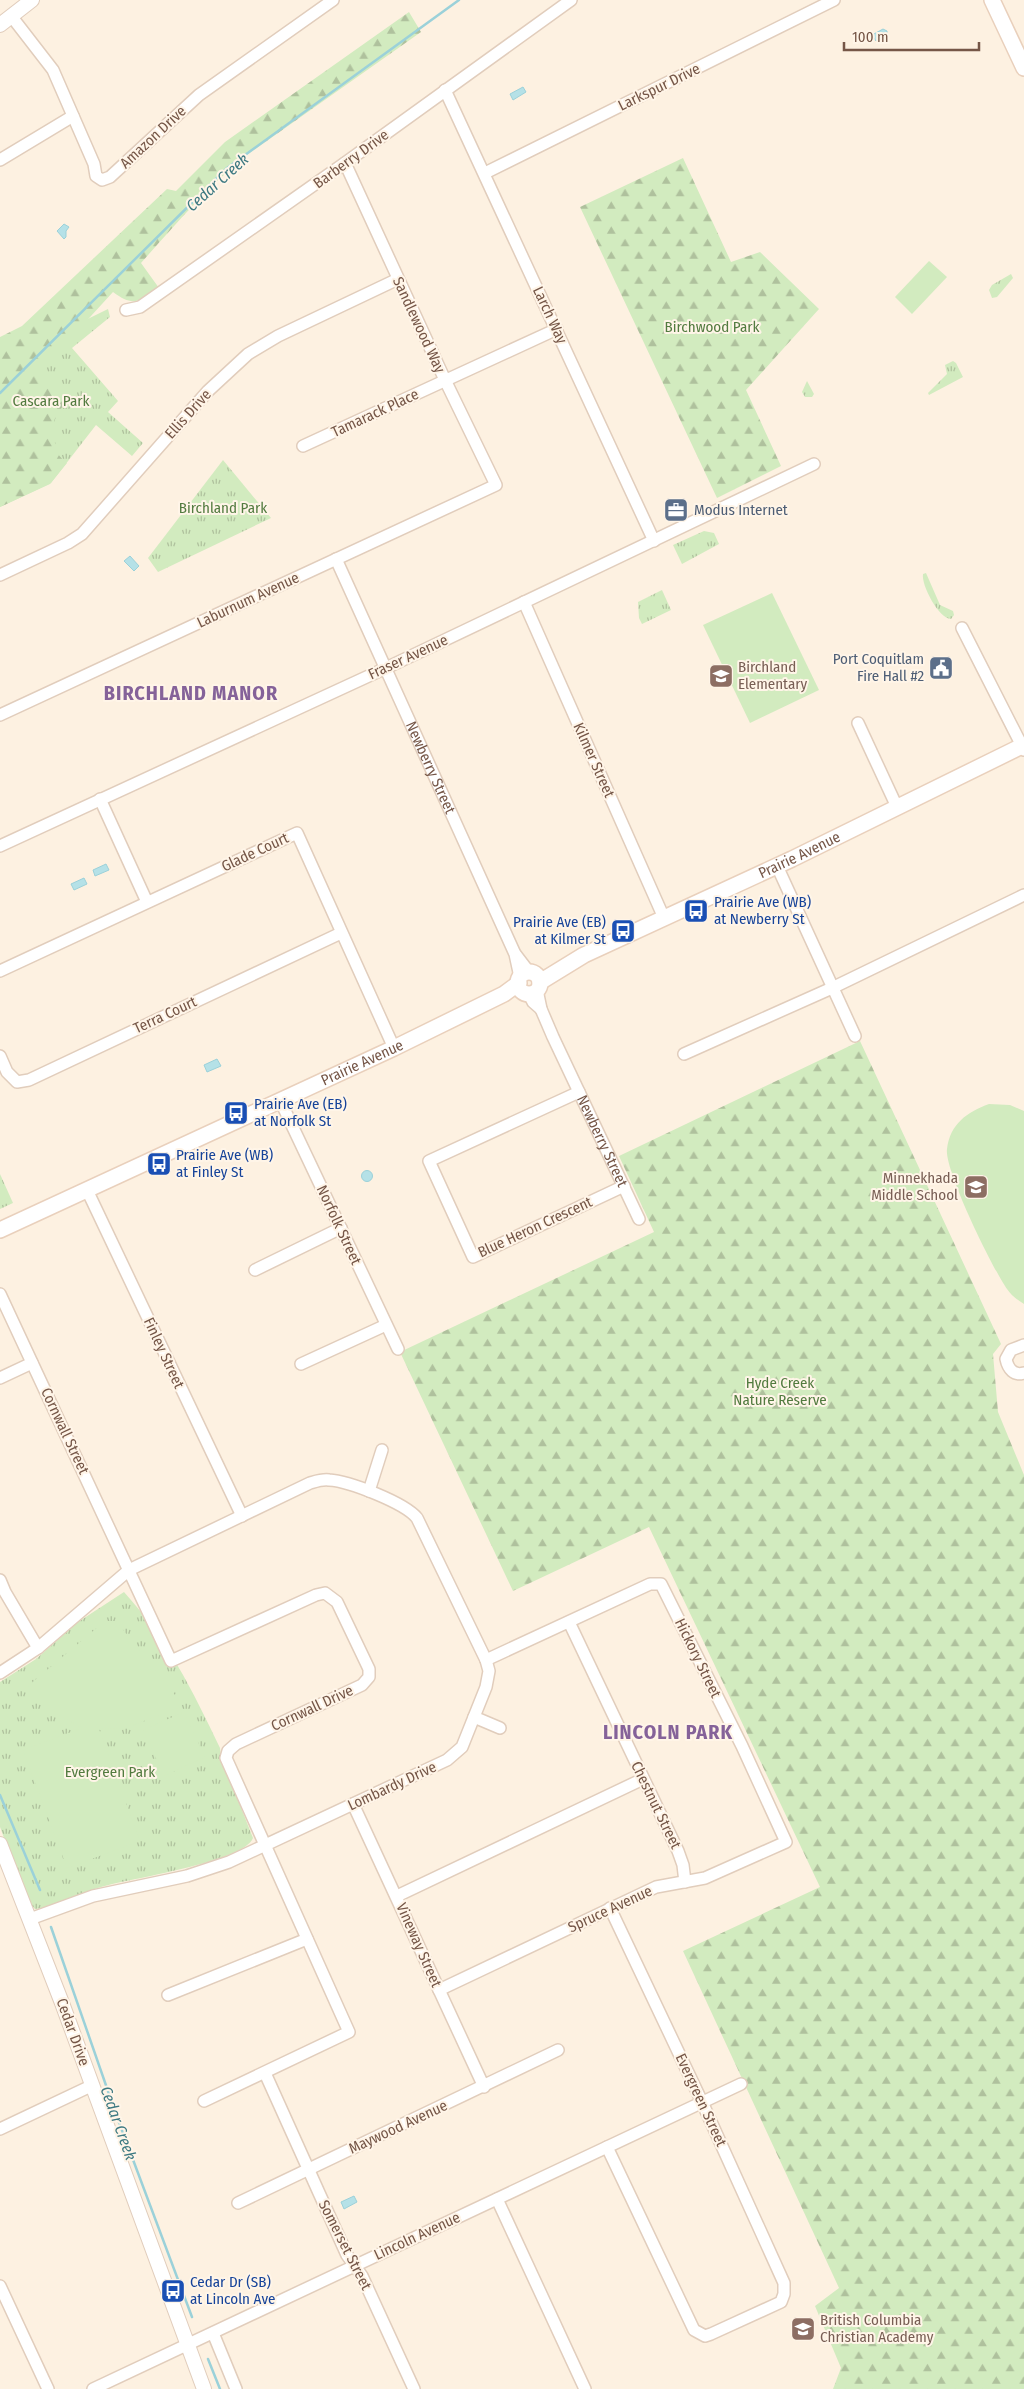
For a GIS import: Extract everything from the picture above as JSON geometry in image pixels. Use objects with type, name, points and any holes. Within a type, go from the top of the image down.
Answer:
[{"type":"main road","points":[[992,0],[1024,68]]},
{"type":"main road","name":"Prairie Avenue","points":[[0,1230],[394,1048],[504,994],[568,967],[572,961],[777,866],[1023,747]]},
{"type":"street","points":[[0,25],[32,0]]},
{"type":"street","name":"Amazon Drive","points":[[73,116],[94,164],[96,176],[100,180],[108,179],[199,95],[333,0]]},
{"type":"street","name":"Barberry Drive","points":[[126,310],[140,307],[345,163],[571,0]]},
{"type":"street","name":"Larkspur Drive","points":[[485,174],[834,0]]},
{"type":"street","points":[[0,160],[73,116],[50,64],[12,16]]},
{"type":"street","name":"Larch Way","points":[[445,90],[654,541]]},
{"type":"street","name":"Sandlewood Way","points":[[345,163],[445,380],[496,485]]},
{"type":"street","name":"Ellis Drive","points":[[0,575],[63,546],[82,534],[208,391],[256,347],[398,278]]},
{"type":"street","name":"Tamarack Place","points":[[303,446],[557,329]]},
{"type":"street","name":"Fraser Avenue","points":[[0,846],[386,668],[814,464]]},
{"type":"street","name":"Laburnum Avenue","points":[[0,715],[496,485]]},
{"type":"street","name":"Newberry Street","points":[[336,559],[515,954],[639,1219]]},
{"type":"street","name":"Kilmer Street","points":[[524,602],[664,918]]},
{"type":"street","points":[[962,628],[1023,747]]},
{"type":"street","points":[[858,723],[897,807]]},
{"type":"street","points":[[100,799],[147,902]]},
{"type":"street","name":"Glade Court","points":[[0,971],[297,833],[394,1048]]},
{"type":"street","points":[[777,866],[855,1036]]},
{"type":"street","points":[[684,1054],[832,988],[1024,895]]},
{"type":"street","name":"Terra Court","points":[[0,1056],[8,1072],[17,1082],[29,1080],[341,932]]},
{"type":"street","name":"Blue Heron Crescent","points":[[579,1092],[429,1161],[473,1257],[624,1186]]},
{"type":"street","name":"Norfolk Street","points":[[280,1100],[398,1349]]},
{"type":"street","name":"Finley Street","points":[[88,1190],[242,1516]]},
{"type":"street","points":[[255,1270],[341,1228]]},
{"type":"street","name":"Cornwall Street","points":[[0,1294],[129,1570]]},
{"type":"street","points":[[301,1364],[386,1324]]},
{"type":"street","points":[[1024,1345],[1011,1350],[1006,1359],[1013,1372],[1018,1374],[1024,1373]]},
{"type":"street","points":[[0,1378],[32,1363]]},
{"type":"street","points":[[369,1491],[382,1450]]},
{"type":"street","name":"Lombardy Drive","points":[[0,1673],[38,1648],[129,1570],[321,1480],[331,1480],[369,1491],[405,1506],[417,1518],[486,1660],[489,1671],[487,1684],[462,1747],[451,1758],[265,1846],[206,1871],[98,1895],[30,1919]]},
{"type":"street","name":"Cornwall Drive","points":[[129,1570],[171,1661],[316,1595],[328,1594],[337,1602],[368,1666],[367,1680],[362,1685],[236,1744],[227,1754],[227,1764],[349,2032],[265,2072]]},
{"type":"street","points":[[0,1580],[38,1648]]},
{"type":"street","name":"Hickory Street","points":[[569,1622],[650,1584],[661,1584],[733,1729],[786,1842]]},
{"type":"street","points":[[486,1660],[569,1622]]},
{"type":"street","name":"Chestnut Street","points":[[569,1622],[681,1859],[685,1882]]},
{"type":"street","points":[[474,1717],[500,1728]]},
{"type":"street","points":[[397,1896],[643,1779]]},
{"type":"street","name":"Vineway Street","points":[[353,1804],[484,2087]]},
{"type":"street","name":"Spruce Avenue","points":[[439,1990],[656,1887],[705,1878],[786,1842]]},
{"type":"street","name":"Cedar Drive","points":[[0,1844],[30,1919],[204,2389]]},
{"type":"street","name":"Evergreen Street","points":[[607,2147],[690,2325],[699,2334],[705,2336],[711,2334],[763,2312],[780,2302],[784,2294],[784,2283],[702,2102],[610,1908]]},
{"type":"street","points":[[168,1995],[308,1939]]},
{"type":"street","name":"Maywood Avenue","points":[[238,2203],[307,2168],[484,2087],[558,2050]]},
{"type":"street","points":[[204,2101],[265,2072]]},
{"type":"street","name":"Somerset Street","points":[[265,2072],[347,2255],[362,2276],[414,2389]]},
{"type":"street","name":"Lincoln Avenue","points":[[93,2389],[741,2084]]},
{"type":"street","points":[[0,2129],[92,2085]]},
{"type":"street","points":[[497,2199],[585,2389]]},
{"type":"street","points":[[0,2286],[48,2389]]},
{"type":"street","points":[[213,2333],[236,2389]]},
{"type":"green space","points":[[409,12],[421,32],[244,157],[203,195],[166,235],[141,263],[159,288],[136,301],[126,300],[113,292],[80,328],[32,374],[69,399],[57,414],[53,429],[57,452],[67,463],[50,484],[0,507],[0,337],[22,326],[167,189],[176,191],[225,142]]},
{"type":"green space","name":"Birchwood Park","points":[[683,158],[731,262],[760,252],[819,309],[746,390],[781,466],[717,498],[580,207]]},
{"type":"green space","points":[[929,261],[947,277],[912,314],[895,297]]},
{"type":"green space","points":[[1011,274],[1013,278],[997,297],[992,298],[989,290],[992,285]]},
{"type":"green space","name":"Cascara Park","points":[[108,309],[110,317],[72,348],[118,401],[108,412],[143,443],[132,456],[96,425],[51,483],[0,507],[0,362]]},
{"type":"green space","points":[[953,361],[963,377],[929,395],[928,393],[947,374],[945,365]]},
{"type":"green space","points":[[807,381],[814,394],[812,397],[805,397],[802,392]]},
{"type":"green space","name":"Birchland Park","points":[[223,460],[271,518],[158,572],[148,558]]},
{"type":"green space","points":[[704,531],[714,533],[719,544],[682,564],[673,545]]},
{"type":"green space","points":[[926,573],[940,605],[953,611],[954,615],[951,619],[941,614],[932,601],[923,579],[923,574]]},
{"type":"green space","points":[[662,590],[671,610],[642,624],[639,618],[638,602]]},
{"type":"green space","points":[[772,593],[819,690],[750,723],[703,625]]},
{"type":"green space","name":"Hyde Creek Nature Reserve","points":[[860,1041],[1001,1344],[993,1354],[998,1412],[1024,1475],[1024,2389],[833,2389],[841,2368],[815,2306],[839,2288],[683,1951],[820,1887],[649,1527],[513,1591],[400,1352],[654,1232],[619,1156]]},
{"type":"green space","points":[[989,1104],[1010,1105],[1024,1111],[1024,1304],[1009,1291],[991,1262],[961,1197],[948,1160],[947,1149],[949,1140],[956,1126],[967,1115]]},
{"type":"green space","points":[[0,1174],[13,1203],[0,1209]]},
{"type":"green space","name":"Evergreen Park","points":[[124,1592],[154,1629],[189,1686],[220,1748],[221,1757],[253,1838],[245,1847],[208,1862],[101,1887],[49,1906],[35,1909],[27,1900],[0,1827],[0,1682],[36,1659],[78,1622]]},
{"type":"green space","points":[[105,1621],[116,1621],[179,1700],[159,1715],[126,1728],[99,1729],[140,1841],[67,1868],[23,1750],[82,1728],[49,1709],[28,1686]]},
{"type":"green space","points":[[184,1712],[205,1757],[164,1776],[143,1730]]},
{"type":"water","points":[[883,29],[887,31],[887,35],[876,41],[872,35]]},
{"type":"water","points":[[523,87],[526,92],[513,100],[510,94]]},
{"type":"water","points":[[64,224],[69,227],[64,239],[57,231]]},
{"type":"water","points":[[130,556],[139,566],[134,571],[124,561]]},
{"type":"water","points":[[106,864],[109,870],[95,876],[93,870]]},
{"type":"water","points":[[84,878],[87,884],[74,890],[71,884]]},
{"type":"water","points":[[217,1059],[221,1066],[207,1072],[204,1065]]},
{"type":"water","points":[[367,1170],[373,1176],[367,1182],[361,1176]]},
{"type":"water","points":[[354,2196],[357,2202],[344,2209],[341,2202]]},
{"type":"waterway","name":"Cedar Creek","points":[[0,393],[227,168],[459,0]]},
{"type":"waterway","name":"Cedar Creek","points":[[0,1795],[40,1890]]},
{"type":"waterway","name":"Cedar Creek","points":[[51,1927],[117,2117],[192,2317]]},
{"type":"waterway","name":"Cedar Creek","points":[[208,2359],[220,2389]]},
{"type":"place","name":"Modus Internet","points":[[676,510]]},
{"type":"place","name":"Port Coquitlam Fire Hall #2","points":[[941,668]]},
{"type":"place","name":"Birchland Elementary","points":[[721,676]]},
{"type":"place","name":"Prairie Ave (WB) at Newberry St","points":[[696,911]]},
{"type":"place","name":"Prairie Ave (EB) at Kilmer St","points":[[623,931]]},
{"type":"place","name":"Prairie Ave (EB) at Norfolk St","points":[[236,1113]]},
{"type":"place","name":"Prairie Ave (WB) at Finley St","points":[[159,1164]]},
{"type":"place","name":"Minnekhada Middle School","points":[[976,1187]]},
{"type":"place","name":"Cedar Dr (SB) at Lincoln Ave","points":[[173,2291]]},
{"type":"place","name":"British Columbia Christian Academy","points":[[803,2329]]},
{"type":"district","name":"BIRCHLAND MANOR","points":[[191,693]]},
{"type":"district","name":"LINCOLN PARK","points":[[668,1732]]}]
